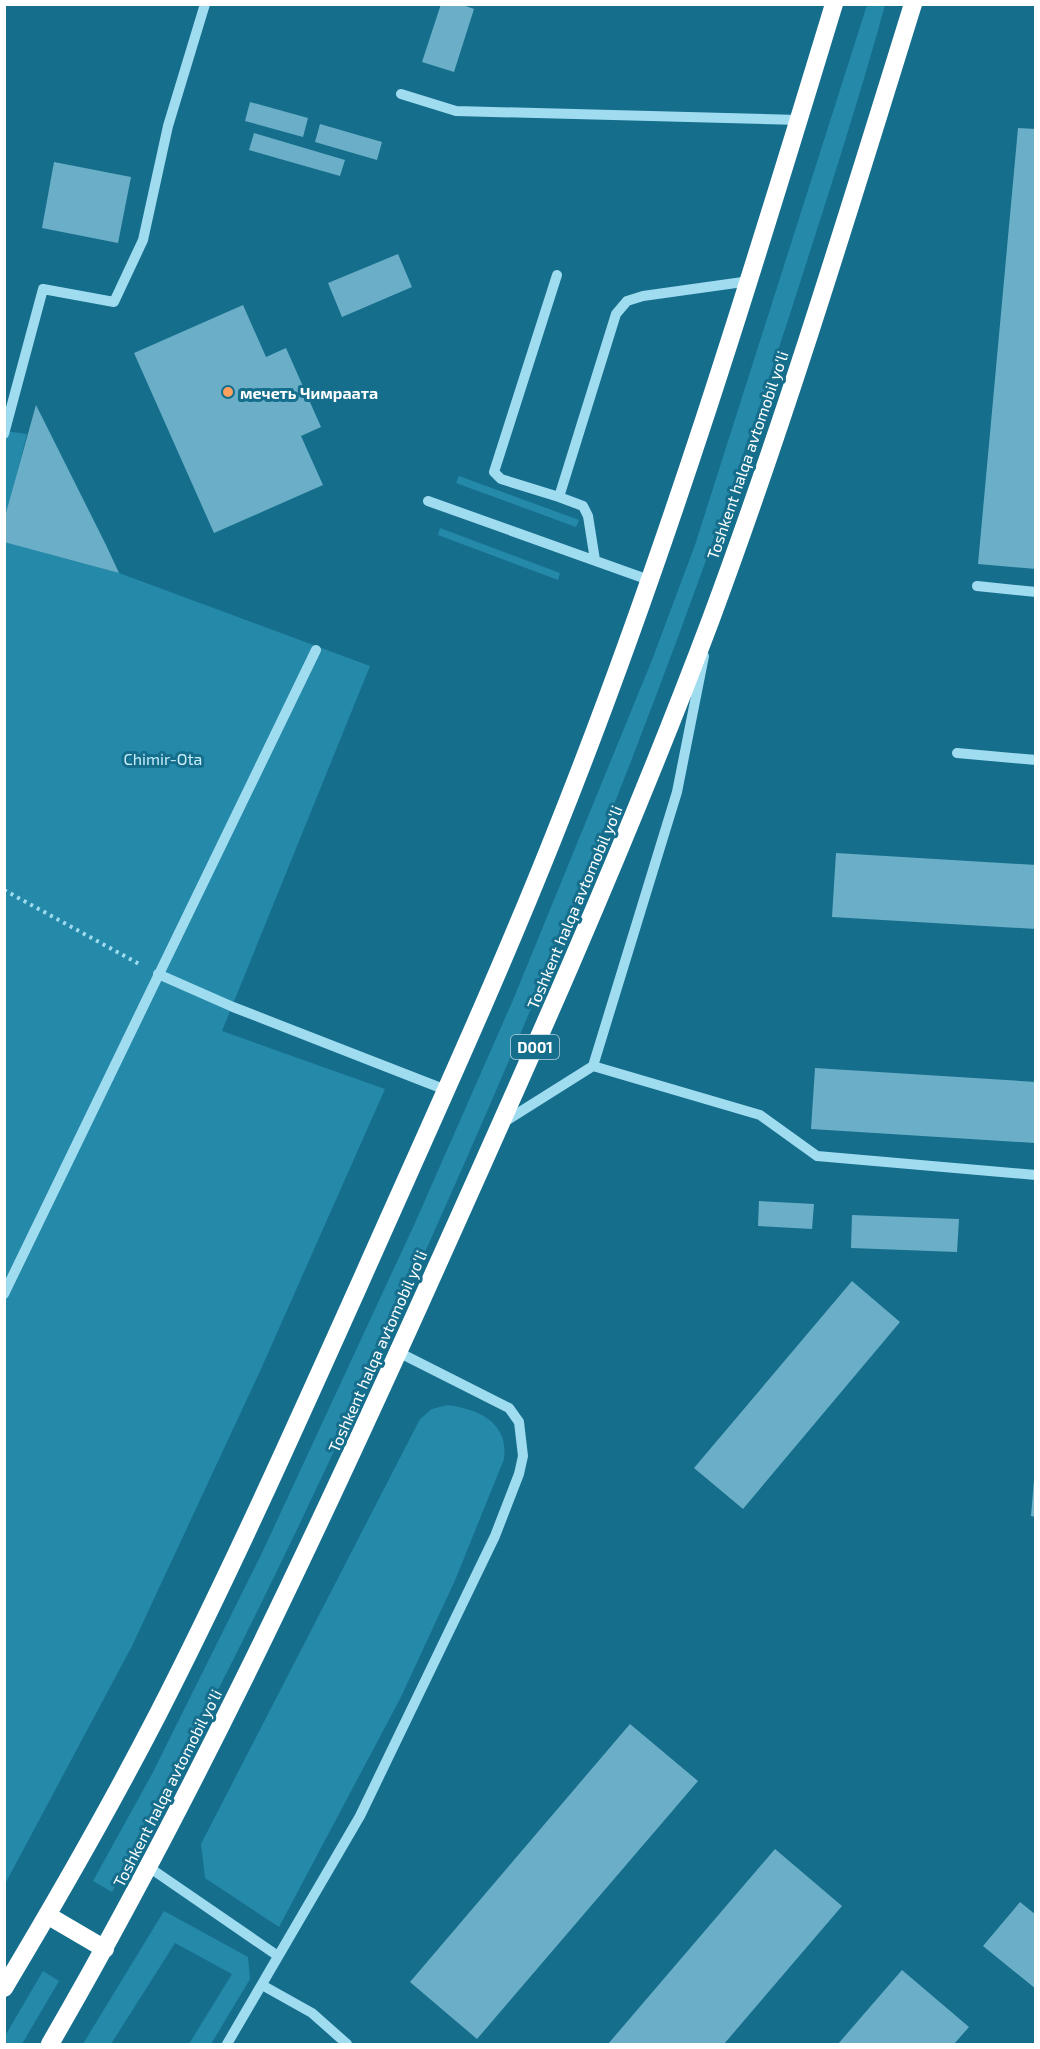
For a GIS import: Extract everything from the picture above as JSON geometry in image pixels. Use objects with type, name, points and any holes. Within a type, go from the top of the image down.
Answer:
[{"type":"highway","points":[[4,1988],[158,1715],[254,1518],[446,1090],[555,835],[649,580],[750,281],[834,4]]},
{"type":"highway","name":"Toshkent halqa avtomobil yo'li","points":[[50,2044],[150,1868],[312,1541],[501,1124],[612,871],[713,614],[821,299],[913,4]]},
{"type":"highway","points":[[47,1915],[105,1949]]},
{"type":"lane","points":[[4,434],[43,289],[114,302],[142,240],[168,126],[205,4]]},
{"type":"lane","points":[[400,94],[456,111],[799,120]]},
{"type":"lane","points":[[557,275],[494,472],[501,480],[583,506],[588,516],[595,560]]},
{"type":"lane","points":[[559,497],[616,314],[627,301],[750,281]]},
{"type":"lane","points":[[428,501],[649,580]]},
{"type":"lane","points":[[977,586],[1035,592]]},
{"type":"lane","points":[[501,1124],[593,1066],[677,792],[713,614]]},
{"type":"lane","points":[[4,1294],[316,650]]},
{"type":"lane","points":[[957,753],[1035,760]]},
{"type":"lane","points":[[158,974],[233,1007],[446,1090]]},
{"type":"lane","points":[[593,1066],[760,1115],[817,1156],[1035,1175]]},
{"type":"lane","points":[[227,2044],[360,1816],[495,1536],[519,1474],[523,1456],[519,1422],[509,1408],[398,1352]]},
{"type":"lane","points":[[150,1868],[278,1956]]},
{"type":"lane","points":[[262,1985],[312,2013],[347,2044]]},
{"type":"path","points":[[4,890],[158,974]]},
{"type":"green space","points":[[867,5],[885,5],[798,289],[723,513],[598,845],[508,1063],[337,1445],[250,1626],[112,1892],[93,1881],[152,1774],[261,1555],[415,1223],[513,1000],[652,660],[695,545]]},
{"type":"green space","points":[[5,431],[27,434],[5,520]]},
{"type":"green space","points":[[459,476],[579,520],[576,527],[456,483]]},
{"type":"green space","points":[[440,528],[560,573],[558,580],[438,535]]},
{"type":"green space","name":"Chimir-Ota","points":[[5,542],[119,573],[370,666],[222,1031],[385,1089],[261,1369],[132,1646],[5,1884]]},
{"type":"green space","points":[[447,1405],[470,1410],[489,1420],[502,1436],[504,1459],[456,1578],[401,1697],[279,1927],[205,1878],[201,1844],[420,1419],[432,1409]]},
{"type":"green space","points":[[164,1911],[248,1957],[250,1979],[211,2044],[189,2044],[232,1974],[175,1943],[111,2044],[83,2044]]},
{"type":"green space","points":[[43,1971],[59,1981],[22,2044],[5,2044],[5,2036]]},
{"type":"building","points":[[441,4],[460,4],[474,9],[454,72],[422,62]]},
{"type":"building","points":[[250,102],[308,118],[303,137],[245,121]]},
{"type":"building","points":[[320,124],[382,142],[377,160],[315,142]]},
{"type":"building","points":[[1018,128],[1036,129],[1036,569],[978,564]]},
{"type":"building","points":[[254,133],[345,160],[340,176],[249,150]]},
{"type":"building","points":[[54,162],[131,177],[118,243],[42,228]]},
{"type":"building","points":[[398,254],[412,287],[342,317],[328,283]]},
{"type":"building","name":"мечеть Чимраата","points":[[243,305],[266,357],[286,348],[321,427],[301,436],[323,485],[214,533],[134,353]]},
{"type":"building","points":[[36,405],[119,573],[4,542],[4,520]]},
{"type":"building","points":[[836,853],[1036,865],[1036,929],[832,917]]},
{"type":"building","points":[[815,1068],[1036,1082],[1036,1143],[811,1129]]},
{"type":"building","points":[[759,1201],[814,1204],[812,1229],[758,1226]]},
{"type":"building","points":[[852,1215],[959,1219],[957,1252],[851,1248]]},
{"type":"building","points":[[852,1281],[900,1322],[743,1509],[694,1468]]},
{"type":"building","points":[[1034,1480],[1036,1481],[1036,1517],[1031,1516]]},
{"type":"building","points":[[630,1724],[698,1781],[477,2039],[410,1982]]},
{"type":"building","points":[[775,1849],[842,1906],[724,2044],[608,2044]]},
{"type":"building","points":[[1020,1902],[1036,1915],[1036,1989],[983,1946]]},
{"type":"building","points":[[902,1970],[969,2027],[954,2044],[838,2044]]},
{"type":"place","name":"мечеть Чимраата","points":[[228,392]]}]
